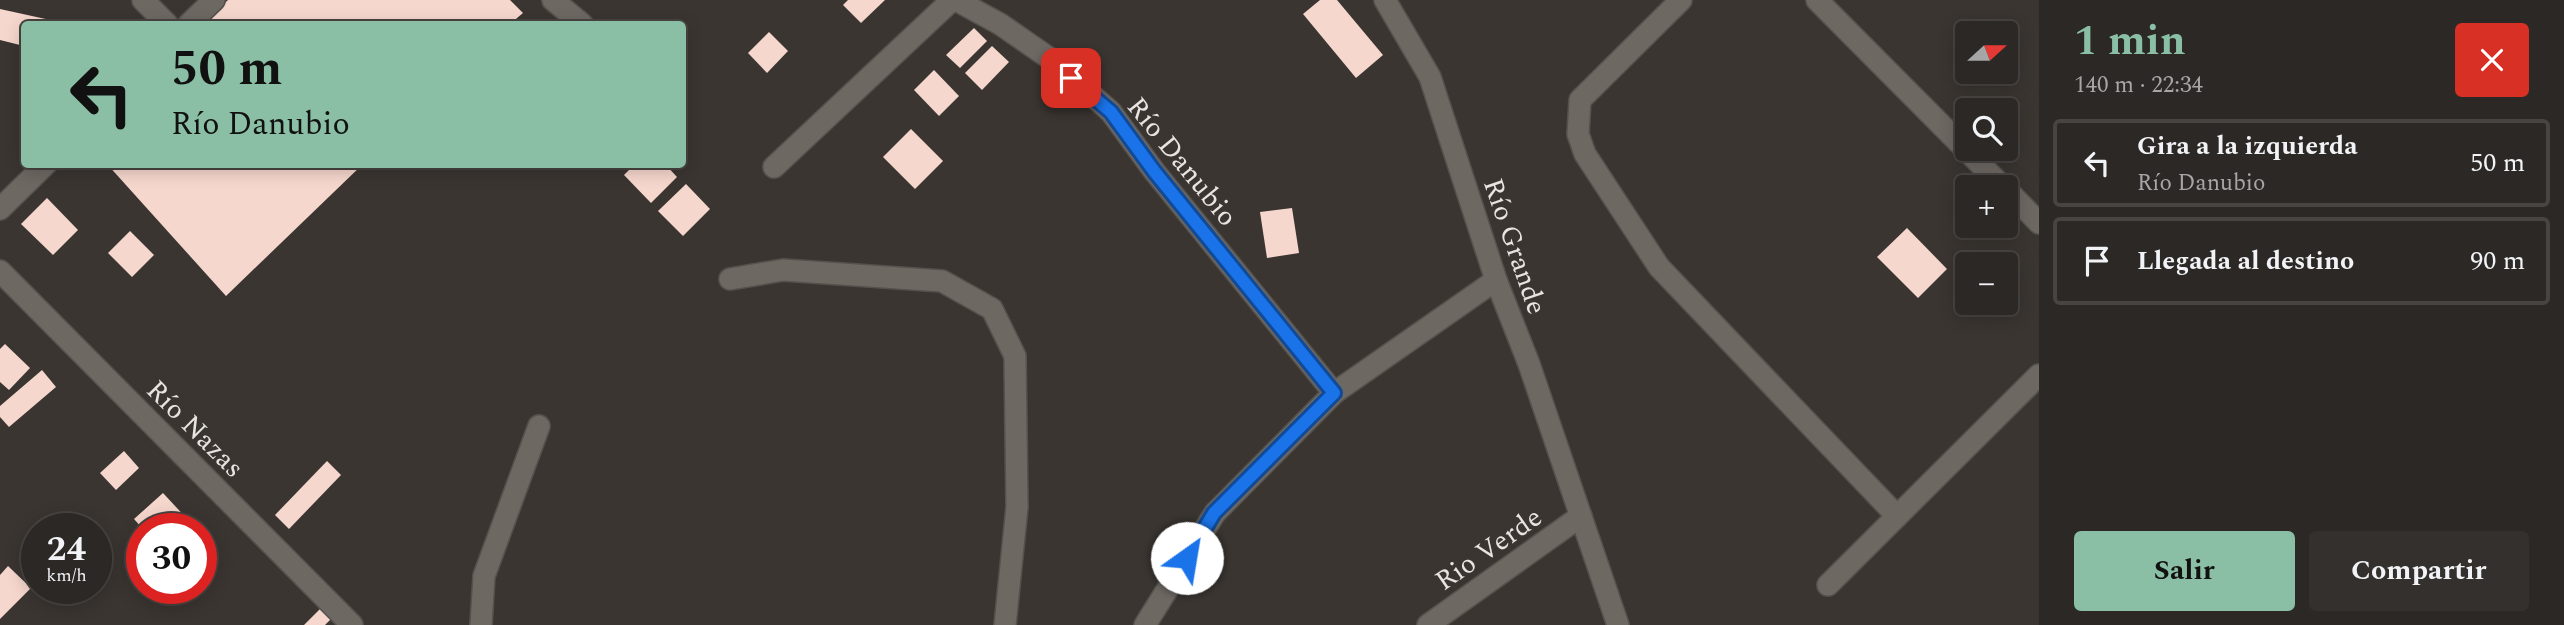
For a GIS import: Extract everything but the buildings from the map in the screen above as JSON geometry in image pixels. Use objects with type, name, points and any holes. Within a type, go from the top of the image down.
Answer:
[{"type":"street","points":[[143,0],[164,21]]},
{"type":"street","points":[[192,21],[214,0]]},
{"type":"street","points":[[553,0],[578,21]]},
{"type":"street","points":[[774,167],[954,0]]},
{"type":"street","name":"Río Danubio","points":[[954,0],[1000,24],[1052,60],[1111,112],[1154,171],[1334,393]]},
{"type":"street","name":"Río Grande","points":[[1385,0],[1430,77],[1496,280],[1529,364],[1618,625]]},
{"type":"street","points":[[1681,0],[1580,100],[1578,134],[1585,154],[1660,267],[1897,516]]},
{"type":"street","points":[[1817,0],[1991,175]]},
{"type":"street","points":[[0,209],[42,168]]},
{"type":"street","points":[[2018,202],[2039,223]]},
{"type":"street","points":[[730,279],[783,270],[942,281],[992,309],[1015,356],[1017,507],[1005,625]]},
{"type":"street","name":"Río Nazas","points":[[0,271],[352,625]]},
{"type":"street","points":[[1145,625],[1214,513],[1334,393],[1496,280]]},
{"type":"street","points":[[1828,585],[2039,375]]},
{"type":"street","points":[[481,625],[484,576],[539,426]]},
{"type":"street","name":"Rio Verde","points":[[1428,625],[1581,516]]},
{"type":"route","points":[[1071,78],[1111,112],[1154,171],[1334,393],[1214,513],[1187,558]]}]
